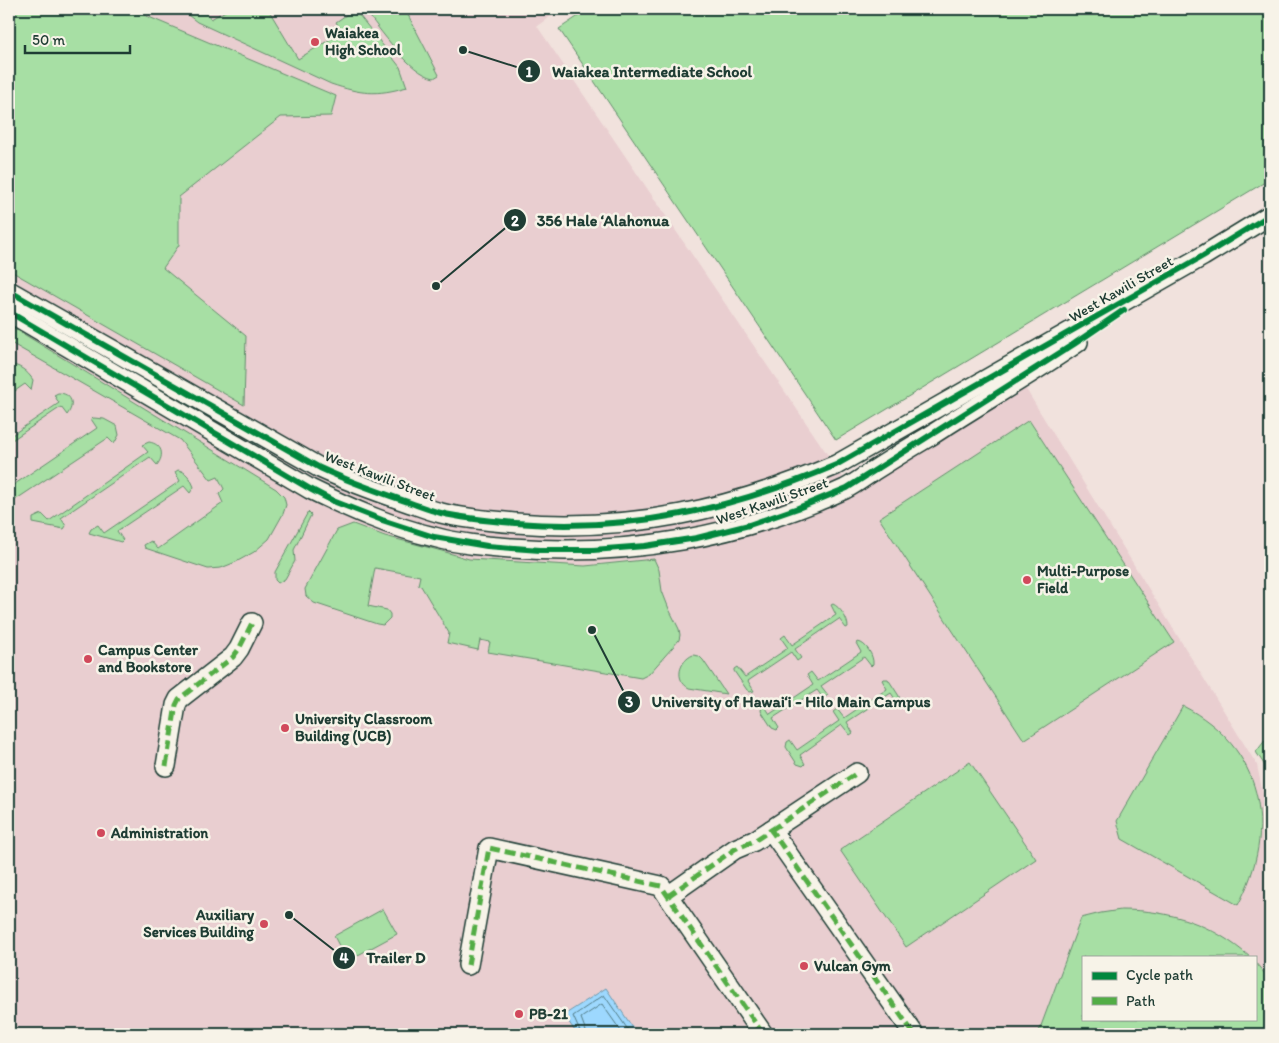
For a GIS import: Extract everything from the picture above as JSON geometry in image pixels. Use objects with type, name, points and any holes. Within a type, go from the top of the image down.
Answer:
[{"type":"street","name":"West Kawili Street","points":[[9,292],[312,463],[344,479],[440,513],[490,521],[541,525],[592,525],[642,521],[709,509],[790,485],[836,465],[1202,256],[1270,215]]},
{"type":"street","name":"West Kawili Street","points":[[9,312],[292,479],[333,501],[434,537],[487,546],[540,550],[593,550],[645,546],[748,525],[798,508],[847,488],[1074,344],[1202,256]]},
{"type":"street","points":[[166,766],[176,705],[179,699],[233,657],[252,623]]},
{"type":"street","points":[[668,896],[735,849],[754,841],[857,773]]},
{"type":"street","points":[[770,830],[914,1034]]},
{"type":"street","points":[[468,965],[489,848],[661,886],[764,1034]]},
{"type":"shaded area","points":[[9,9],[561,9],[537,26],[855,495],[1024,386],[1257,765],[1270,829],[1270,1034],[9,1034]]},
{"type":"green space","points":[[9,9],[130,9],[336,96],[331,116],[281,117],[179,197],[179,245],[163,268],[246,336],[244,405],[9,270]]},
{"type":"green space","points":[[180,9],[204,9],[211,19],[229,9],[268,9],[298,59],[342,32],[336,22],[349,13],[359,15],[400,67],[407,87],[386,92],[369,93],[331,84],[197,22]]},
{"type":"green space","points":[[364,9],[405,9],[439,75],[434,78],[415,68],[396,49]]},
{"type":"green space","points":[[589,9],[1270,9],[1270,179],[836,440],[559,29]]},
{"type":"green space","points":[[9,325],[276,489],[284,497],[286,505],[269,539],[254,552],[236,562],[221,568],[208,569],[145,548],[144,545],[151,541],[158,549],[223,503],[219,494],[224,489],[218,477],[211,480],[180,440],[9,342]]},
{"type":"green space","points":[[9,365],[20,367],[29,374],[33,380],[31,390],[25,384],[9,395],[9,379],[12,374],[9,371]]},
{"type":"green space","points":[[58,393],[66,395],[71,400],[71,407],[67,415],[61,407],[9,442],[9,437],[59,403],[54,395]]},
{"type":"green space","points":[[91,419],[104,419],[117,426],[119,435],[114,444],[108,438],[9,504],[9,488],[97,428]]},
{"type":"green space","name":"Multi-Purpose Field","points":[[1029,420],[1174,642],[1024,740],[879,518]]},
{"type":"green space","points":[[149,442],[157,445],[161,450],[161,457],[157,465],[150,457],[61,518],[66,526],[64,529],[33,523],[33,518],[42,514],[49,521],[148,452],[142,445]]},
{"type":"green space","points":[[178,470],[186,474],[191,481],[194,487],[190,493],[184,486],[117,531],[123,540],[121,542],[89,533],[91,529],[98,525],[104,533],[180,481],[175,472]]},
{"type":"green space","points":[[308,512],[311,515],[294,550],[295,561],[285,579],[278,583],[275,580],[275,572]]},
{"type":"green space","points":[[353,524],[385,536],[469,559],[585,566],[654,559],[659,570],[662,591],[679,629],[679,640],[649,674],[641,678],[488,652],[490,642],[480,640],[478,650],[447,643],[449,633],[421,586],[418,585],[420,576],[375,568],[368,606],[387,610],[390,618],[383,625],[314,603],[306,596],[305,589],[337,530]]},
{"type":"green space","points":[[833,604],[847,620],[848,627],[846,628],[839,619],[795,649],[801,658],[797,661],[791,652],[748,681],[754,691],[750,692],[747,690],[734,669],[737,667],[745,677],[788,648],[781,638],[785,635],[792,645],[836,615],[831,605]]},
{"type":"green space","points":[[858,642],[869,650],[873,664],[871,666],[864,657],[821,686],[828,695],[823,698],[817,690],[773,718],[779,728],[777,730],[772,728],[761,711],[762,706],[764,705],[770,714],[813,685],[807,675],[811,672],[818,681],[861,652],[856,643]]},
{"type":"green space","points":[[693,655],[699,656],[703,660],[726,694],[689,688],[684,685],[681,680],[680,671],[684,662]]},
{"type":"green space","points":[[883,679],[888,679],[899,696],[900,701],[897,702],[891,693],[847,722],[853,733],[850,735],[842,725],[800,755],[805,764],[803,766],[797,764],[786,747],[787,742],[790,740],[797,750],[839,721],[833,712],[837,709],[844,718],[887,689]]},
{"type":"green space","points":[[1183,706],[1210,723],[1231,744],[1246,767],[1256,792],[1260,819],[1258,848],[1251,876],[1238,905],[1122,839],[1117,821]]},
{"type":"green space","points":[[1270,734],[1270,773],[1256,752]]},
{"type":"green space","points":[[970,762],[1036,859],[906,947],[840,850]]},
{"type":"green space","points":[[383,909],[397,934],[347,961],[334,936]]},
{"type":"green space","points":[[1121,910],[1174,916],[1190,921],[1221,936],[1249,956],[1082,956],[1082,1020],[1256,1020],[1256,963],[1270,980],[1270,1034],[1038,1034],[1081,918]]},
{"type":"water","points":[[606,988],[637,1034],[577,1034],[564,1015]]},
{"type":"marked path","points":[[166,766],[176,705],[179,699],[233,657],[252,623]]},
{"type":"marked path","points":[[771,830],[857,773]]},
{"type":"marked path","points":[[668,896],[735,849],[754,841],[771,830],[914,1034]]},
{"type":"marked path","points":[[468,965],[489,848],[661,886],[763,1034]]},
{"type":"cycle path","points":[[9,291],[320,468],[352,482],[441,513],[459,517],[516,523],[600,524],[680,514],[719,506],[797,481],[836,465],[1203,256],[1270,215]]},
{"type":"cycle path","points":[[9,312],[333,501],[434,537],[487,546],[540,550],[593,550],[645,546],[697,538],[749,525],[847,488],[1074,344],[1124,310]]},
{"type":"place","name":"Waiakea High School","points":[[315,42]]},
{"type":"place","name":"Waiakea Intermediate School","points":[[463,50]]},
{"type":"place","name":"356 Hale ʻAlahonua","points":[[436,286]]},
{"type":"place","name":"Multi-Purpose Field","points":[[1027,580]]},
{"type":"place","name":"University of Hawaiʻi - Hilo Main Campus","points":[[592,630]]},
{"type":"place","name":"Campus Center and Bookstore","points":[[88,659]]},
{"type":"place","name":"University Classroom Building (UCB)","points":[[285,728]]},
{"type":"place","name":"Administration","points":[[101,833]]},
{"type":"place","name":"Trailer D","points":[[289,915]]},
{"type":"place","name":"Auxiliary Services Building","points":[[264,924]]},
{"type":"place","name":"Vulcan Gym","points":[[804,966]]},
{"type":"place","name":"PB-21","points":[[519,1014]]}]
